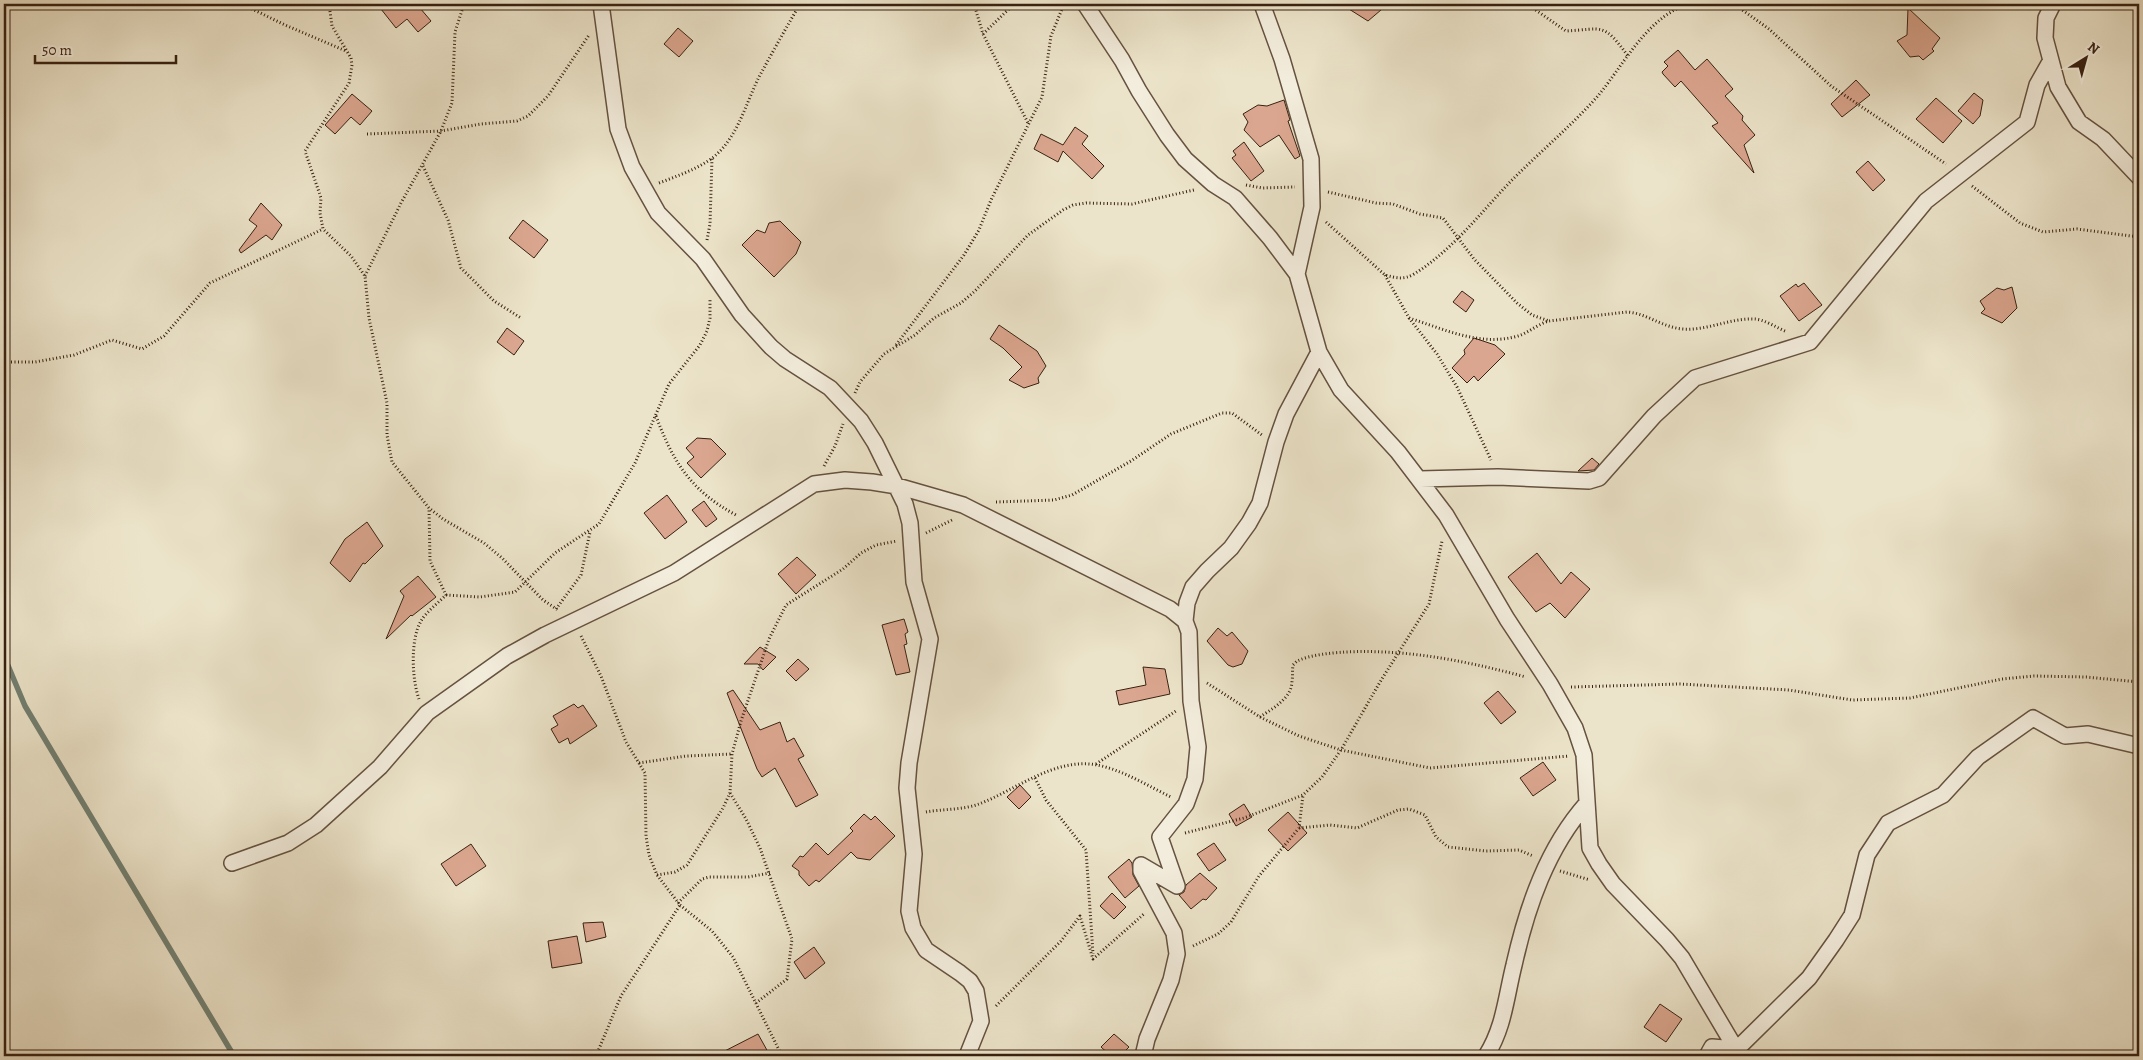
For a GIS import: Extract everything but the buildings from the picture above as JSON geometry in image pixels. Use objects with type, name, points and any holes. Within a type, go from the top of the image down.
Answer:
[{"type":"street","points":[[1085,4],[1118,53],[1167,135],[1185,159],[1213,184],[1235,198],[1251,215],[1297,274],[1319,352],[1340,390],[1420,479],[1446,515],[1507,619],[1550,684],[1575,728],[1584,755],[1590,848],[1613,884],[1682,958],[1738,1053]]},
{"type":"street","points":[[1262,4],[1282,59],[1309,151],[1312,207],[1297,274]]},
{"type":"street","points":[[2053,4],[2046,18],[2045,38],[2058,87],[2079,122],[2102,139],[2139,177]]},
{"type":"street","points":[[602,11],[618,129],[632,167],[658,212],[703,259],[742,315],[771,347],[785,359],[830,388],[848,407],[875,443],[905,504],[911,541],[914,582],[930,639],[909,763],[907,788],[914,854],[909,911],[913,928],[926,950],[970,981],[976,991],[981,1021],[967,1056]]},
{"type":"street","points":[[1420,479],[1498,477],[1589,481],[1599,478],[1654,416],[1695,378],[1810,342],[1926,202],[2027,122],[2038,85],[2050,62]]},
{"type":"street","points":[[1143,1056],[1147,1039],[1171,980],[1177,954],[1174,933],[1141,872],[1141,865],[1177,886],[1160,838],[1186,804],[1194,779],[1197,761],[1198,746],[1191,701],[1189,672],[1189,632],[1185,620],[1187,603],[1193,587],[1231,548],[1250,523],[1260,503],[1276,442],[1286,414],[1319,352]]},
{"type":"street","points":[[232,863],[288,843],[316,825],[380,767],[427,712],[507,656],[574,621],[674,573],[814,484],[845,480],[897,486],[969,508],[1170,609],[1185,620]]},
{"type":"street","points":[[1738,1053],[1809,978],[1836,940],[1852,915],[1867,855],[1888,823],[1943,795],[1978,757],[2034,718],[2065,736],[2088,734],[2139,746]]},
{"type":"street","points":[[1486,1056],[1497,1040],[1502,1024],[1514,963],[1546,864],[1565,831],[1587,803]]},
{"type":"street","points":[[1707,1056],[1712,1047],[1738,1053]]},
{"type":"path","points":[[242,4],[285,25],[347,51]]},
{"type":"path","points":[[329,4],[332,26],[347,51],[352,65],[349,83],[305,152],[321,198],[320,213],[324,229],[351,256],[365,276],[369,318],[387,403],[388,450],[392,462],[402,478],[429,508],[443,519],[484,543],[502,558],[526,583],[556,609],[574,621],[601,676],[626,742],[645,772],[649,855],[657,875],[679,904],[723,943],[733,957],[782,1056]]},
{"type":"path","points":[[365,276],[401,203],[441,131],[452,103],[455,32],[464,4]]},
{"type":"path","points":[[645,189],[688,172],[712,158],[739,124],[760,77],[800,4]]},
{"type":"path","points":[[974,4],[983,34],[1028,124]]},
{"type":"path","points":[[983,34],[1014,4]]},
{"type":"path","points":[[896,346],[964,255],[979,230],[991,200],[1042,97],[1043,77],[1051,36],[1064,4]]},
{"type":"path","points":[[1527,4],[1566,31],[1596,27],[1606,31],[1628,56]]},
{"type":"path","points":[[1385,275],[1396,278],[1413,274],[1445,252],[1496,196],[1596,98],[1628,56],[1664,15],[1688,4]]},
{"type":"path","points":[[1734,4],[1769,29],[1831,86],[1938,157],[2020,223],[2043,232],[2078,229],[2139,237]]},
{"type":"path","points":[[368,134],[441,131],[481,124],[517,121],[528,116],[548,96],[602,11]]},
{"type":"path","points":[[703,259],[710,224],[712,158]]},
{"type":"path","points":[[423,165],[448,220],[461,268],[494,301],[521,318]]},
{"type":"path","points":[[814,484],[835,446],[848,407],[860,382],[884,354],[915,335],[934,318],[960,303],[975,291],[1028,235],[1073,205],[1086,203],[1132,204],[1213,184]]},
{"type":"path","points":[[1244,185],[1262,188],[1292,186],[1312,189],[1394,204],[1420,214],[1436,215],[1443,218],[1458,238],[1516,303],[1532,315],[1549,321]]},
{"type":"path","points":[[1312,207],[1385,275],[1409,318],[1437,354],[1457,387],[1498,477]]},
{"type":"path","points":[[4,362],[35,362],[74,355],[112,340],[142,349],[164,336],[210,284],[324,229]]},
{"type":"path","points":[[427,712],[415,689],[413,660],[420,621],[446,595],[480,597],[515,592],[555,554],[590,531],[606,514],[635,463],[669,384],[700,345],[707,331],[710,318],[708,290]]},
{"type":"path","points":[[1409,318],[1472,338],[1500,340],[1520,335],[1537,325],[1549,321],[1597,314],[1637,313],[1679,329],[1696,329],[1756,318],[1810,342]]},
{"type":"path","points":[[657,875],[676,872],[687,865],[695,856],[730,793],[732,754],[741,721],[769,639],[786,605],[876,545],[893,541],[911,541],[969,508],[1054,500],[1072,495],[1131,461],[1171,434],[1222,413],[1232,413],[1252,428],[1276,442]]},
{"type":"path","points":[[656,415],[677,465],[706,496],[721,508],[750,523]]},
{"type":"path","points":[[429,508],[430,561],[446,595]]},
{"type":"path","points":[[1160,838],[1209,828],[1261,812],[1303,796],[1322,776],[1341,750],[1380,682],[1429,604],[1439,564],[1446,515]]},
{"type":"path","points":[[556,609],[581,576],[590,531]]},
{"type":"path","points":[[1260,716],[1283,700],[1289,693],[1292,683],[1293,665],[1301,659],[1334,653],[1400,651],[1468,661],[1550,684],[1571,687],[1680,684],[1789,690],[1852,700],[1910,698],[2002,679],[2034,676],[2086,677],[2139,682]]},
{"type":"path","points":[[1189,672],[1260,716],[1299,736],[1341,750],[1430,768],[1584,755]]},
{"type":"path","points":[[1095,765],[1191,701]]},
{"type":"path","points":[[639,763],[686,756],[732,754]]},
{"type":"path","points":[[910,814],[977,805],[1054,769],[1095,765],[1110,768],[1186,804]]},
{"type":"path","points":[[1035,778],[1046,800],[1086,850],[1093,959]]},
{"type":"path","points":[[730,793],[746,819],[770,873],[792,939],[787,979],[756,1003]]},
{"type":"path","points":[[1177,954],[1218,934],[1232,922],[1259,876],[1300,828],[1303,796]]},
{"type":"path","points":[[1300,828],[1330,825],[1357,828],[1398,810],[1409,809],[1425,815],[1436,837],[1448,847],[1486,851],[1519,850],[1571,876],[1613,884]]},
{"type":"path","points":[[596,1056],[621,996],[679,904],[702,879],[709,877],[748,878],[770,873]]},
{"type":"path","points":[[1093,959],[1149,910]]},
{"type":"path","points":[[981,1021],[1036,968],[1061,941],[1080,916],[1093,959]]},
{"type":"waterway","points":[[4,656],[25,706],[234,1056]]}]
